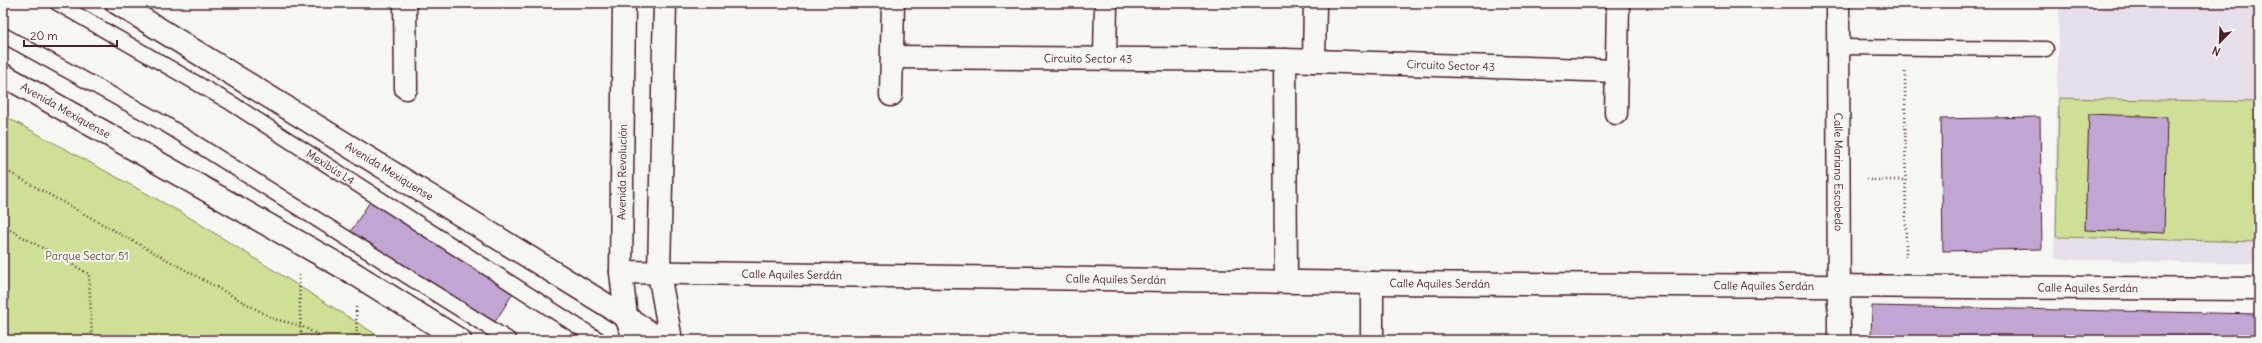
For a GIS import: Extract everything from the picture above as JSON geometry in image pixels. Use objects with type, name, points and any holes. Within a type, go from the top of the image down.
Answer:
[{"type":"street","name":"Avenida Mexiquense","points":[[117,3],[661,340]]},
{"type":"street","points":[[405,3],[406,88]]},
{"type":"street","name":"Avenida Revolución","points":[[624,3],[621,272],[626,317],[635,340]]},
{"type":"street","points":[[665,3],[659,273],[671,340]]},
{"type":"street","points":[[891,95],[893,3]]},
{"type":"street","points":[[1106,3],[1106,57]]},
{"type":"street","points":[[1314,61],[1315,3]]},
{"type":"street","points":[[1616,113],[1618,3]]},
{"type":"street","name":"Calle Mariano Escobedo","points":[[1838,3],[1839,340]]},
{"type":"street","name":"Circuito Sector 43","points":[[892,57],[1106,57],[1285,60],[1617,71]]},
{"type":"street","points":[[1285,60],[1286,280]]},
{"type":"street","name":"Avenida Mexiquense","points":[[3,75],[355,274],[460,340]]},
{"type":"street","name":"Calle Aquiles Serdán","points":[[621,272],[1839,288],[2259,289]]},
{"type":"street","points":[[1372,283],[1372,340]]},
{"type":"lane","name":"Mexibús L4","points":[[57,3],[230,103],[599,340]]},
{"type":"lane","points":[[3,35],[165,124],[509,340]]},
{"type":"lane","points":[[1839,47],[2046,49]]},
{"type":"path","points":[[1905,47],[1907,287]]},
{"type":"path","points":[[3,169],[274,319],[301,326],[328,340]]},
{"type":"path","points":[[1839,180],[1906,180]]},
{"type":"path","points":[[3,226],[89,274],[92,340]]},
{"type":"path","points":[[298,242],[301,340]]},
{"type":"shaded area","points":[[1989,3],[2259,3],[2259,264],[2054,259],[2059,5]]},
{"type":"green space","points":[[2059,98],[2259,102],[2259,242],[2056,237]]},
{"type":"green space","name":"Parque Sector 51","points":[[3,115],[184,214],[385,340],[3,340]]},
{"type":"building","points":[[2259,3],[2259,4],[2212,4]]},
{"type":"building","points":[[2089,114],[2167,117],[2164,233],[2085,230]]},
{"type":"building","points":[[2040,117],[2042,249],[1943,251],[1941,119]]},
{"type":"building","points":[[371,200],[515,290],[493,325],[349,234]]},
{"type":"building","points":[[1872,306],[2259,314],[2259,340],[1871,340]]}]
